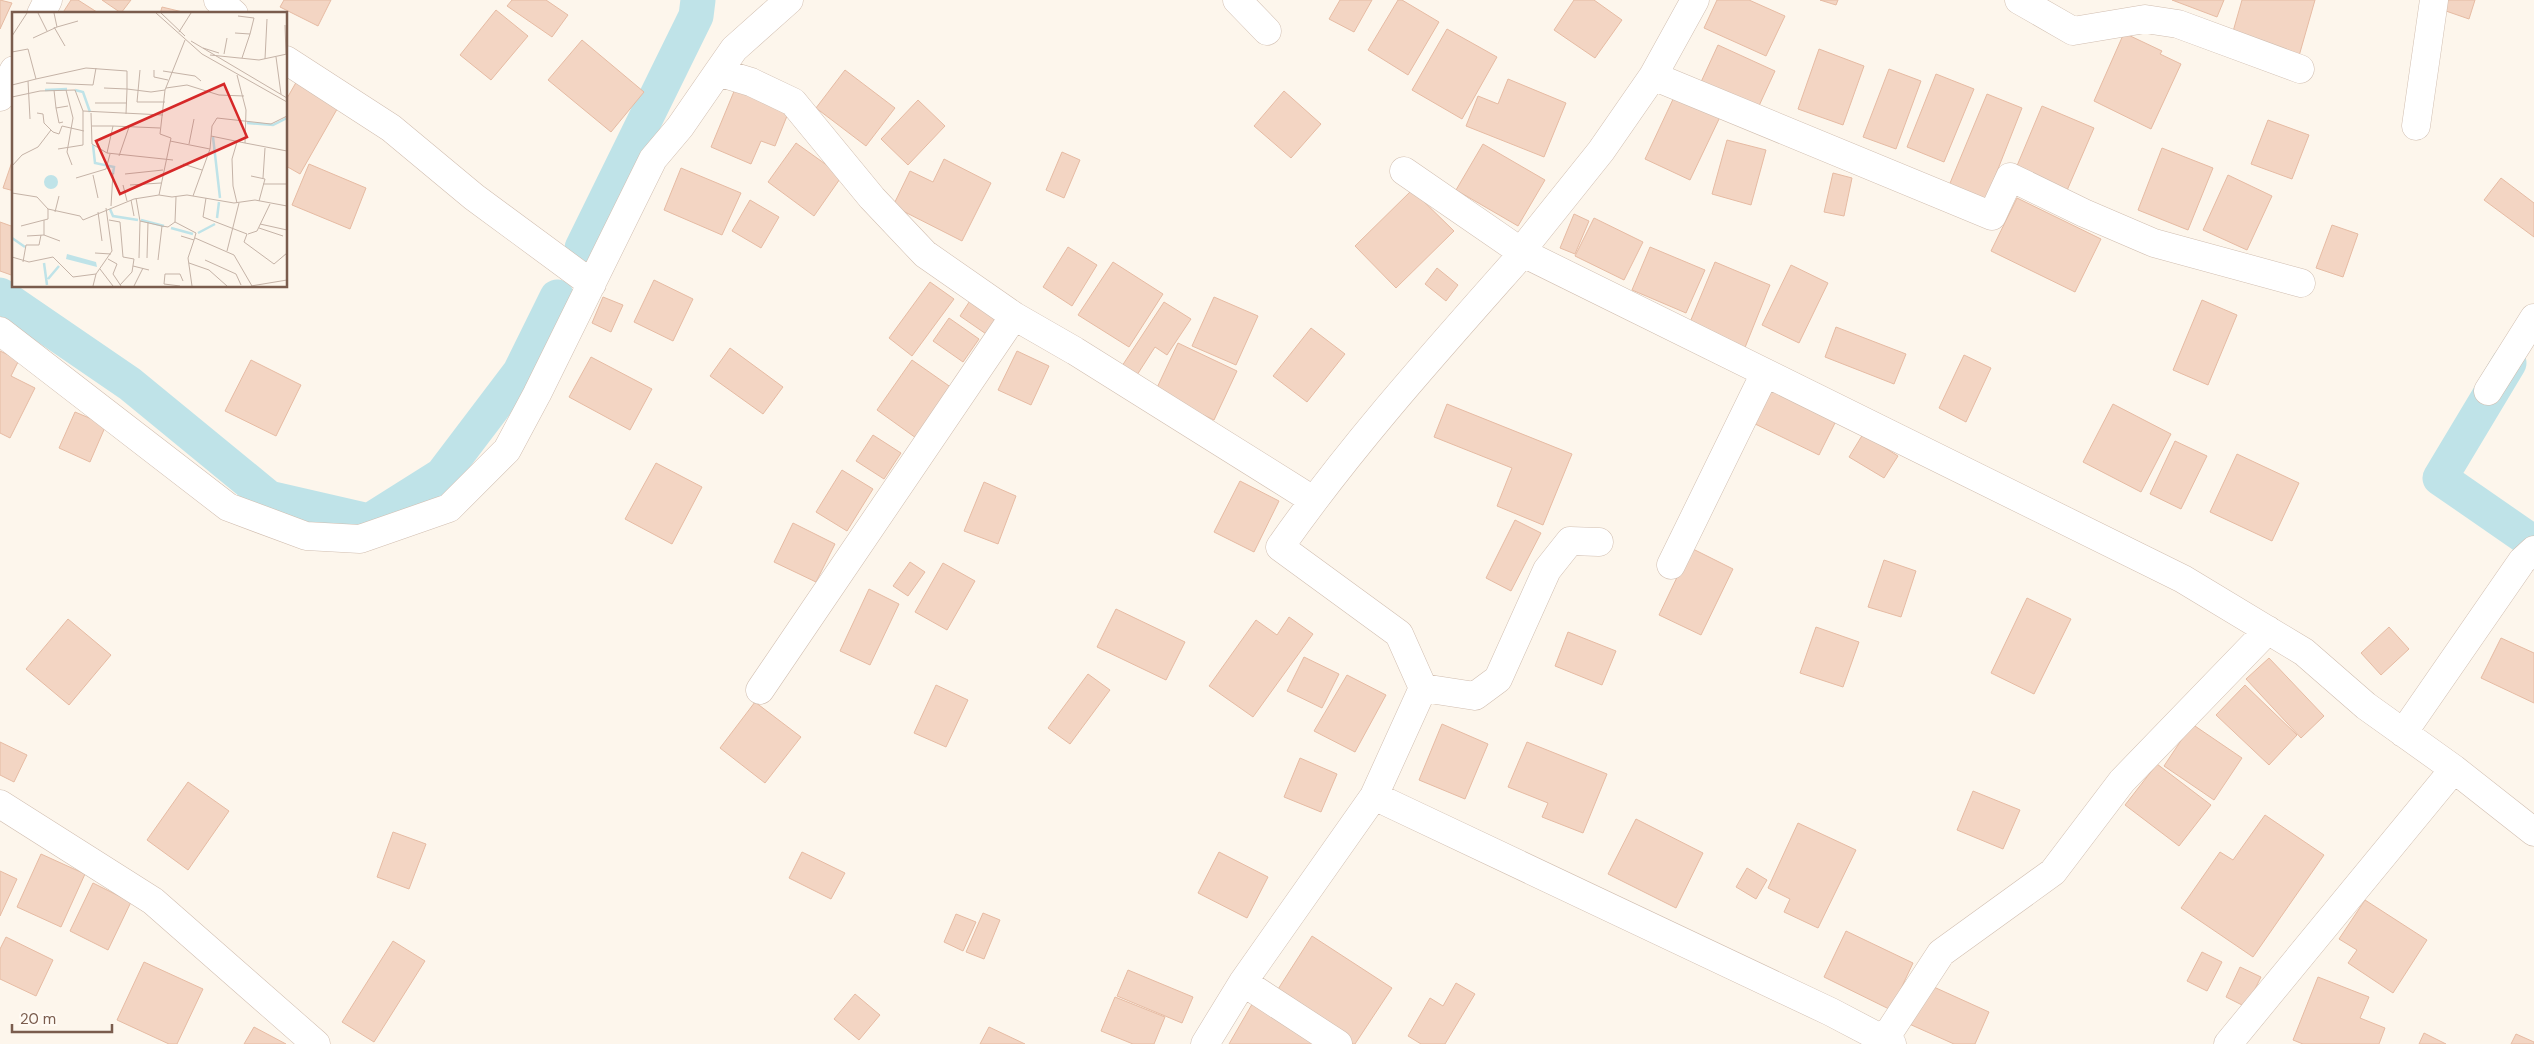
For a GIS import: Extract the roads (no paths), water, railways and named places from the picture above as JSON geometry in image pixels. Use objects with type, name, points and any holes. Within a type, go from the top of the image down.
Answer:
[{"type":"street","points":[[42,12],[48,0]]},
{"type":"street","points":[[218,0],[232,12]]},
{"type":"street","points":[[0,331],[228,507],[306,536],[360,539],[449,508],[507,450],[592,284],[653,159],[680,127],[734,49],[789,0]]},
{"type":"street","points":[[1237,0],[1267,31]]},
{"type":"street","points":[[1205,1044],[1243,982],[1374,796],[1423,688],[1399,634],[1280,547],[1313,500],[1435,352],[1523,253],[1529,241],[1601,151],[1653,76],[1695,0]]},
{"type":"street","points":[[2019,0],[2073,30],[2145,19],[2178,24],[2300,69]]},
{"type":"street","points":[[2416,126],[2434,0]]},
{"type":"street","points":[[288,61],[391,128],[474,197],[592,284]]},
{"type":"street","points":[[718,72],[751,82],[793,102],[872,198],[925,254],[1014,316],[1075,351],[1313,500]]},
{"type":"street","points":[[0,97],[12,74]]},
{"type":"street","points":[[1653,76],[1992,216],[2010,177],[2084,213],[2154,243],[2301,283]]},
{"type":"street","points":[[1404,171],[1523,253],[2183,579],[2304,652],[2366,706],[2454,769],[2534,832]]},
{"type":"street","points":[[760,690],[1014,316]]},
{"type":"street","points":[[2488,391],[2534,318]]},
{"type":"street","points":[[1672,565],[1765,373]]},
{"type":"street","points":[[1423,688],[1475,696],[1498,679],[1547,570],[1570,541],[1599,542]]},
{"type":"street","points":[[2404,733],[2528,556]]},
{"type":"street","points":[[1374,796],[1888,1042],[1941,953],[2053,872],[2122,781],[2268,630]]},
{"type":"street","points":[[2228,1044],[2454,769]]},
{"type":"street","points":[[0,804],[153,901],[316,1044]]},
{"type":"street","points":[[1243,982],[1338,1044]]},
{"type":"waterway","points":[[582,248],[696,16],[698,0]]},
{"type":"waterway","points":[[0,295],[130,384],[269,498],[369,521],[442,475],[520,372],[557,297]]},
{"type":"waterway","points":[[2509,363],[2440,478],[2534,543]]}]
